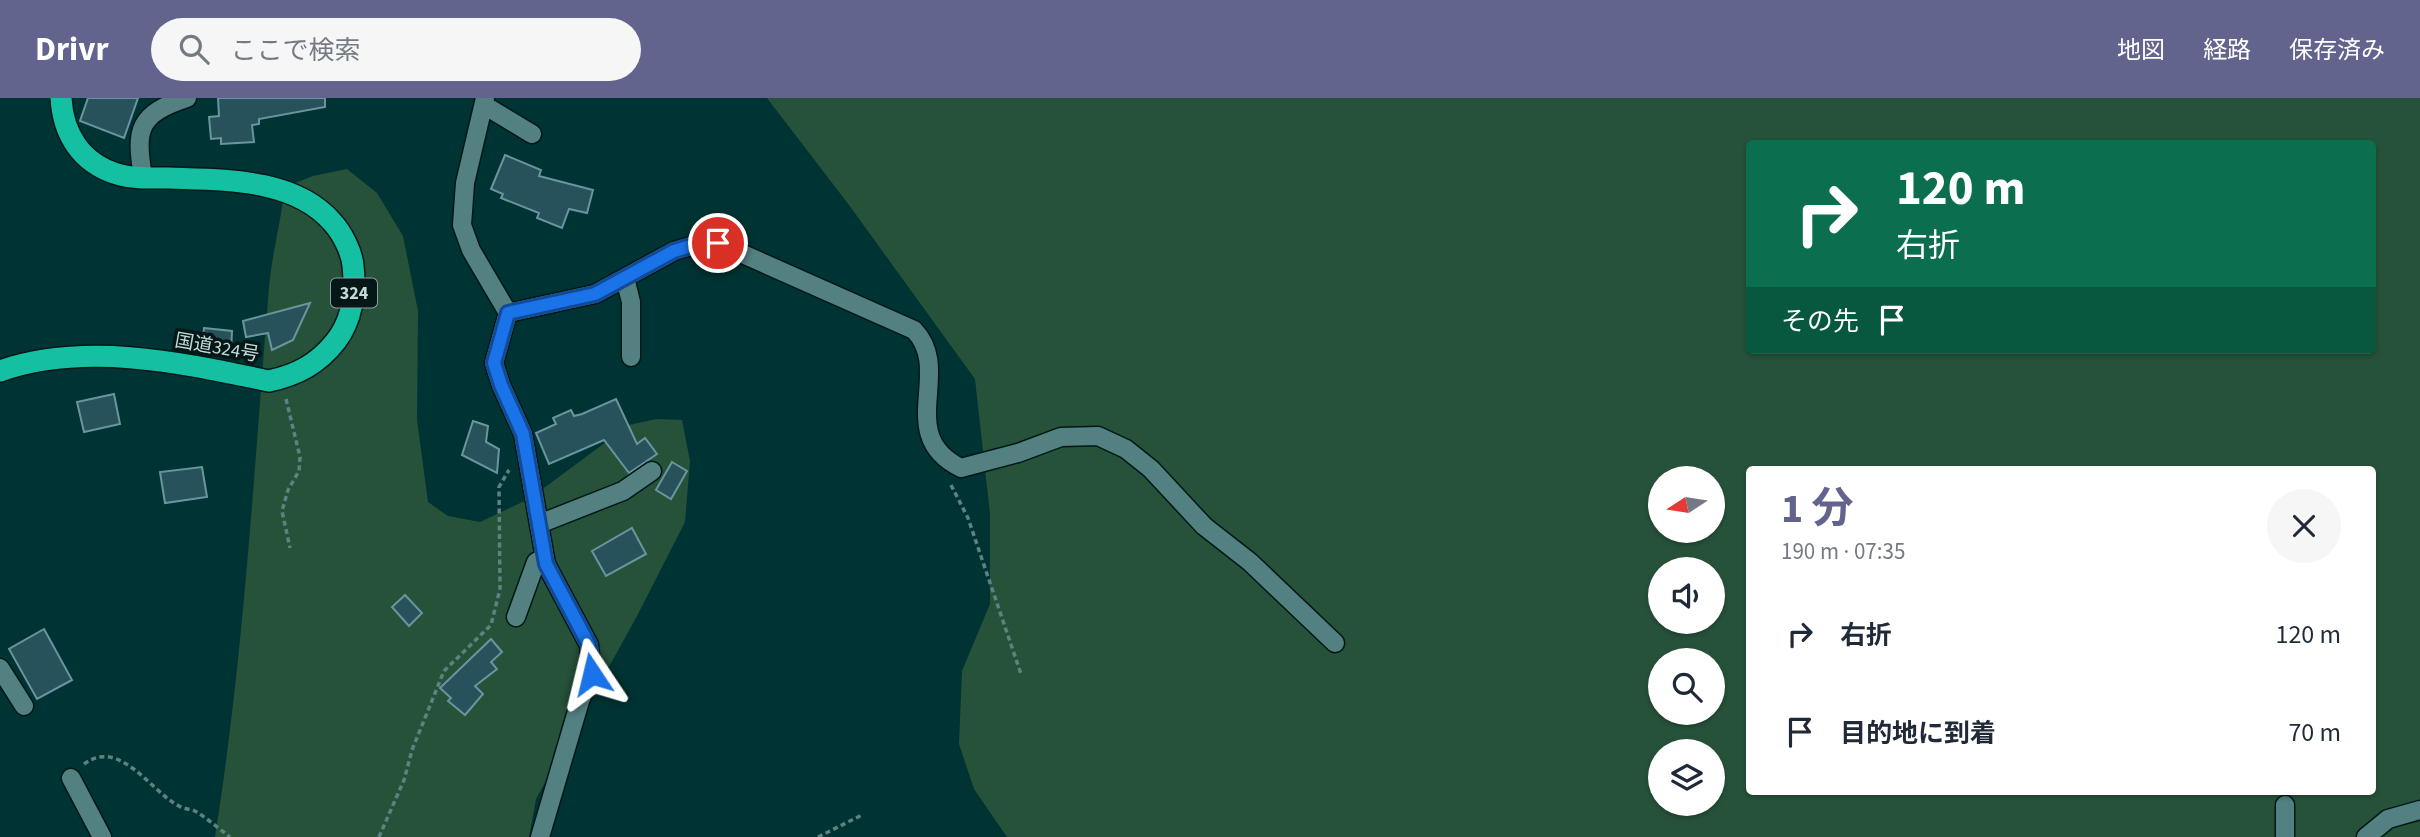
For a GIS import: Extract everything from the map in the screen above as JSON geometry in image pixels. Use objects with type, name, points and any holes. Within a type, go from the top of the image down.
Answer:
[{"type":"highway","name":"国道324号","points":[[0,370],[57,358],[128,359],[269,381],[280,379],[301,372],[335,342],[344,330],[354,299],[353,261],[338,229],[313,203],[270,187],[116,174],[90,160],[79,150],[65,127],[61,98]]},
{"type":"street","points":[[143,177],[138,145],[139,131],[146,118],[166,105],[187,98]]},
{"type":"street","points":[[532,134],[485,101],[465,183],[462,225],[471,250],[508,313],[494,363],[526,447],[546,564],[589,645],[592,674],[580,701],[540,837]]},
{"type":"street","points":[[508,313],[595,294],[674,251],[694,245],[718,243],[914,330],[923,340],[928,353],[928,430],[933,446],[945,460],[961,468],[1018,453],[1061,437],[1097,436],[1126,449],[1151,469],[1204,526],[1250,562],[1335,643]]},
{"type":"street","points":[[625,278],[631,302],[631,357]]},
{"type":"street","points":[[539,524],[623,491],[652,471]]},
{"type":"street","points":[[516,617],[536,562],[545,557]]},
{"type":"street","points":[[0,668],[24,706]]},
{"type":"street","points":[[71,778],[102,837]]},
{"type":"street","points":[[2285,805],[2285,837]]},
{"type":"street","points":[[2366,837],[2388,819],[2420,810]]},
{"type":"path","points":[[280,379],[300,457],[299,471],[288,490],[282,512],[290,548]]},
{"type":"path","points":[[379,837],[404,780],[412,750],[444,670],[491,625],[500,589],[499,487],[516,458],[526,447]]},
{"type":"path","points":[[951,485],[968,518],[1021,674]]},
{"type":"path","points":[[71,778],[75,769],[95,757],[125,762],[179,806],[195,811],[230,837]]},
{"type":"path","points":[[818,837],[862,816]]},
{"type":"green space","points":[[767,98],[2420,98],[2420,837],[1007,837],[974,789],[959,744],[962,671],[990,604],[990,514],[975,379],[849,205]]},
{"type":"green space","points":[[347,169],[377,193],[403,236],[418,311],[417,420],[428,502],[448,516],[480,522],[529,499],[629,425],[657,419],[682,420],[690,461],[685,522],[637,616],[536,799],[529,837],[215,837],[241,631],[269,287],[285,187],[313,176]]},
{"type":"building","points":[[88,98],[138,98],[124,138],[80,121]]},
{"type":"building","points":[[218,98],[325,98],[325,107],[259,119],[259,124],[252,125],[254,142],[221,144],[221,138],[211,139],[209,117],[219,116]]},
{"type":"building","points":[[505,155],[541,170],[539,176],[593,190],[587,213],[569,209],[562,228],[537,218],[539,213],[501,198],[503,194],[491,189]]},
{"type":"building","points":[[310,303],[293,340],[272,350],[268,333],[246,337],[243,321]]},
{"type":"building","points":[[204,328],[232,331],[231,352],[202,350]]},
{"type":"building","points":[[114,394],[120,424],[84,432],[77,402]]},
{"type":"building","points":[[616,399],[637,444],[645,438],[657,454],[629,473],[604,440],[549,464],[536,433],[556,424],[553,418],[571,410],[574,416]]},
{"type":"building","points":[[473,421],[488,426],[486,442],[499,449],[497,473],[462,455]]},
{"type":"building","points":[[672,462],[687,471],[671,499],[656,490]]},
{"type":"building","points":[[202,467],[207,497],[165,503],[160,472]]},
{"type":"building","points":[[632,528],[646,554],[606,576],[592,551]]},
{"type":"building","points":[[405,595],[422,613],[409,626],[392,607]]},
{"type":"building","points":[[44,629],[72,680],[37,699],[9,649]]},
{"type":"building","points":[[491,639],[502,652],[491,662],[497,669],[475,686],[483,694],[465,715],[448,701],[451,698],[440,688]]},
{"type":"route","points":[[592,674],[589,645],[546,564],[523,434],[494,363],[508,313],[595,294],[674,251],[694,245],[718,243]]}]
